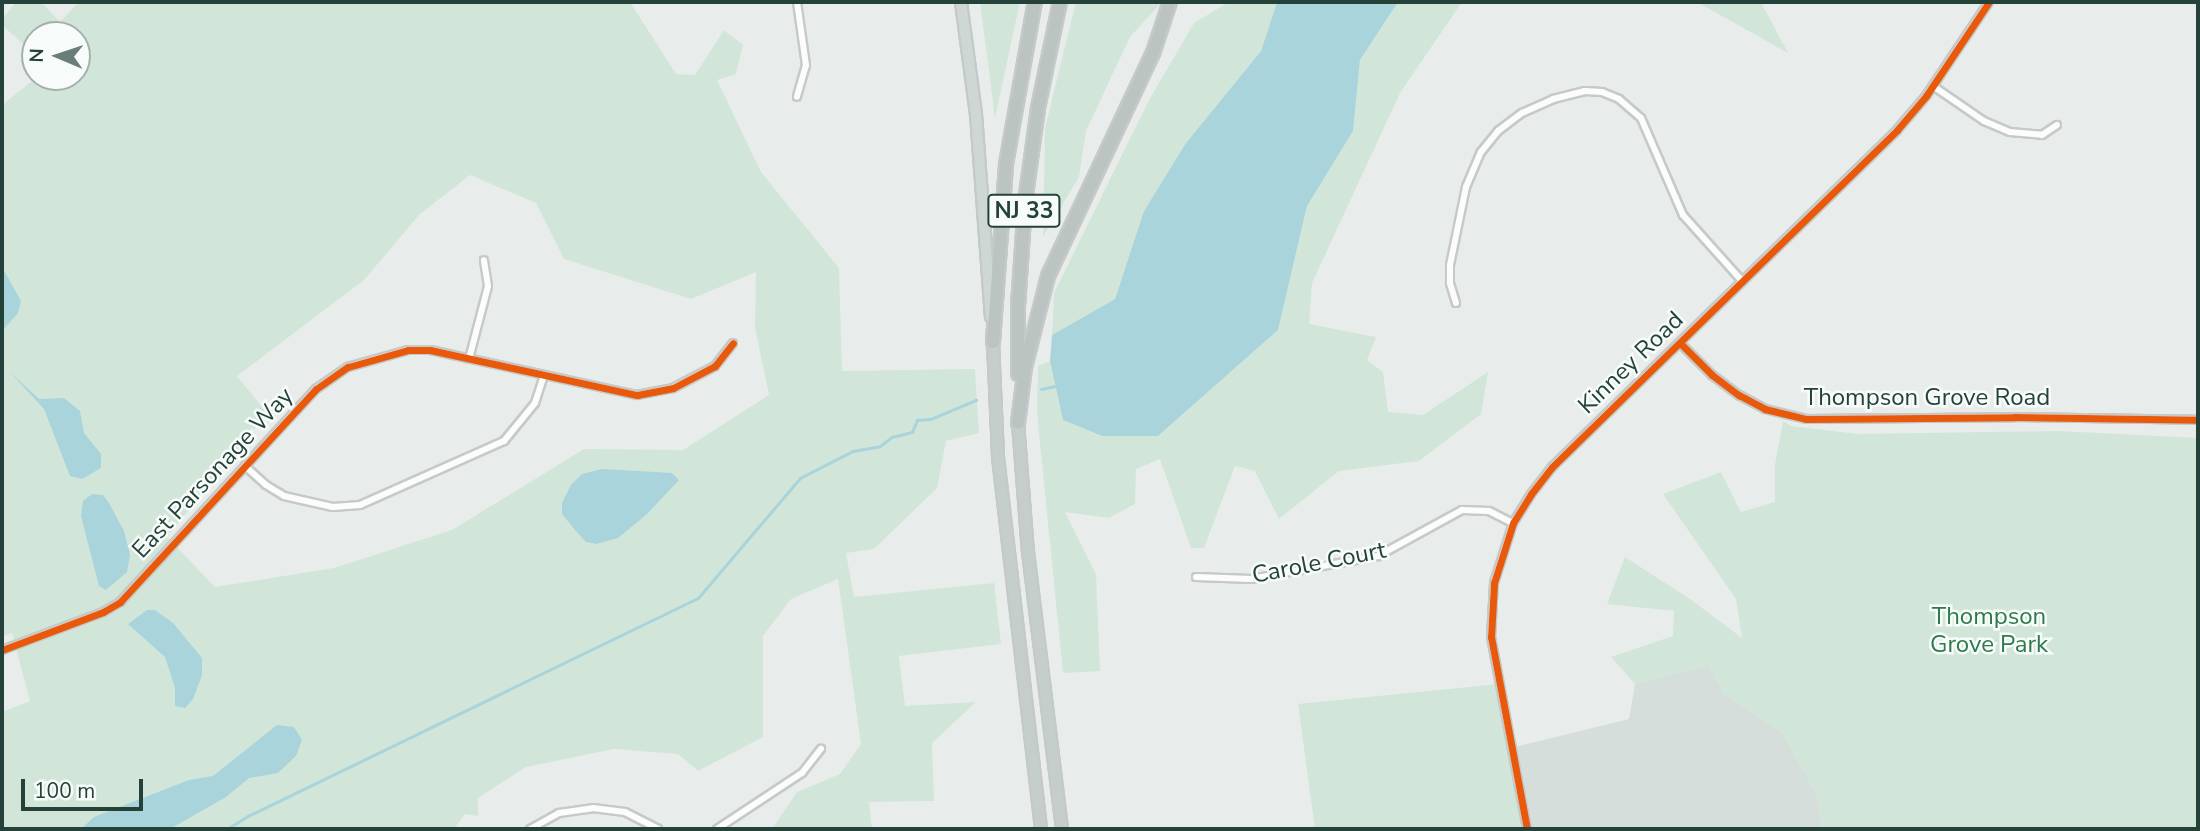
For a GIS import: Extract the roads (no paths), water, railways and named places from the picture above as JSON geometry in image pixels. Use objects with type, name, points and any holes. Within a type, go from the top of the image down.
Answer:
[{"type":"highway","name":"NJ 33","points":[[1035,2],[1006,164],[993,342],[1002,502],[1041,829]]},
{"type":"highway","name":"NJ 33","points":[[1060,2],[1038,107],[1025,202],[1018,306],[1018,423],[1028,552],[1062,829]]},
{"type":"highway","points":[[1018,423],[1025,367],[1048,276],[1153,52],[1170,2]]},
{"type":"main road","points":[[961,2],[984,209],[993,342]]},
{"type":"street","points":[[797,2],[806,65],[797,97]]},
{"type":"street","name":"Kinney Road","points":[[1527,829],[1491,637],[1494,583],[1513,523],[1552,467],[1898,130],[1933,86],[1989,2]]},
{"type":"street","points":[[1933,86],[1984,121],[2010,132],[2042,135],[2057,125]]},
{"type":"street","points":[[1456,303],[1450,286],[1450,265],[1466,187],[1481,152],[1498,131],[1522,113],[1550,100],[1585,91],[1602,92],[1619,99],[1641,118],[1683,215],[1742,281]]},
{"type":"street","points":[[469,359],[488,286],[484,260]]},
{"type":"street","name":"East Parsonage Way","points":[[2,650],[103,612],[120,602],[316,389],[348,367],[408,350],[430,350],[637,395],[658,393],[715,366],[733,343]]},
{"type":"street","name":"Thompson Grove Road","points":[[1680,343],[1719,382],[1749,402],[1806,419],[2015,417],[2198,420]]},
{"type":"street","points":[[245,466],[266,485],[285,496],[333,507],[360,505],[504,442],[535,403],[544,375]]},
{"type":"street","name":"Carole Court","points":[[1196,577],[1251,579],[1378,556],[1462,510],[1489,511],[1513,523]]},
{"type":"street","points":[[717,829],[802,773],[821,749]]},
{"type":"street","points":[[530,829],[559,813],[593,808],[625,812],[658,829]]},
{"type":"water","points":[[1277,2],[1398,2],[1360,60],[1353,131],[1307,206],[1278,330],[1158,436],[1102,436],[1063,420],[1050,361],[1052,335],[1115,299],[1144,211],[1186,143],[1261,51]]},
{"type":"water","points":[[2,267],[21,301],[18,313],[2,331]]},
{"type":"water","points":[[10,372],[39,399],[64,398],[80,411],[84,433],[101,454],[101,468],[82,479],[70,476],[44,409]]},
{"type":"water","points":[[602,469],[672,473],[679,480],[647,514],[618,538],[596,544],[586,542],[575,530],[562,514],[562,503],[571,485],[582,474]]},
{"type":"water","points":[[92,494],[103,495],[109,503],[124,531],[130,555],[127,572],[106,590],[99,586],[81,516],[83,501]]},
{"type":"water","points":[[147,610],[155,610],[173,623],[202,658],[202,675],[193,699],[185,708],[175,706],[175,688],[165,657],[128,624]]},
{"type":"water","points":[[277,725],[294,727],[302,740],[296,756],[278,773],[249,778],[226,797],[170,829],[81,829],[94,817],[189,780],[213,776]]},
{"type":"waterway","points":[[1041,389],[1055,386]]},
{"type":"waterway","points":[[227,829],[248,816],[698,598],[800,478],[853,451],[880,446],[892,437],[912,432],[917,420],[931,419],[976,400]]},
{"type":"park label","name":"Thompson Grove Park","points":[[1989,631]]}]
